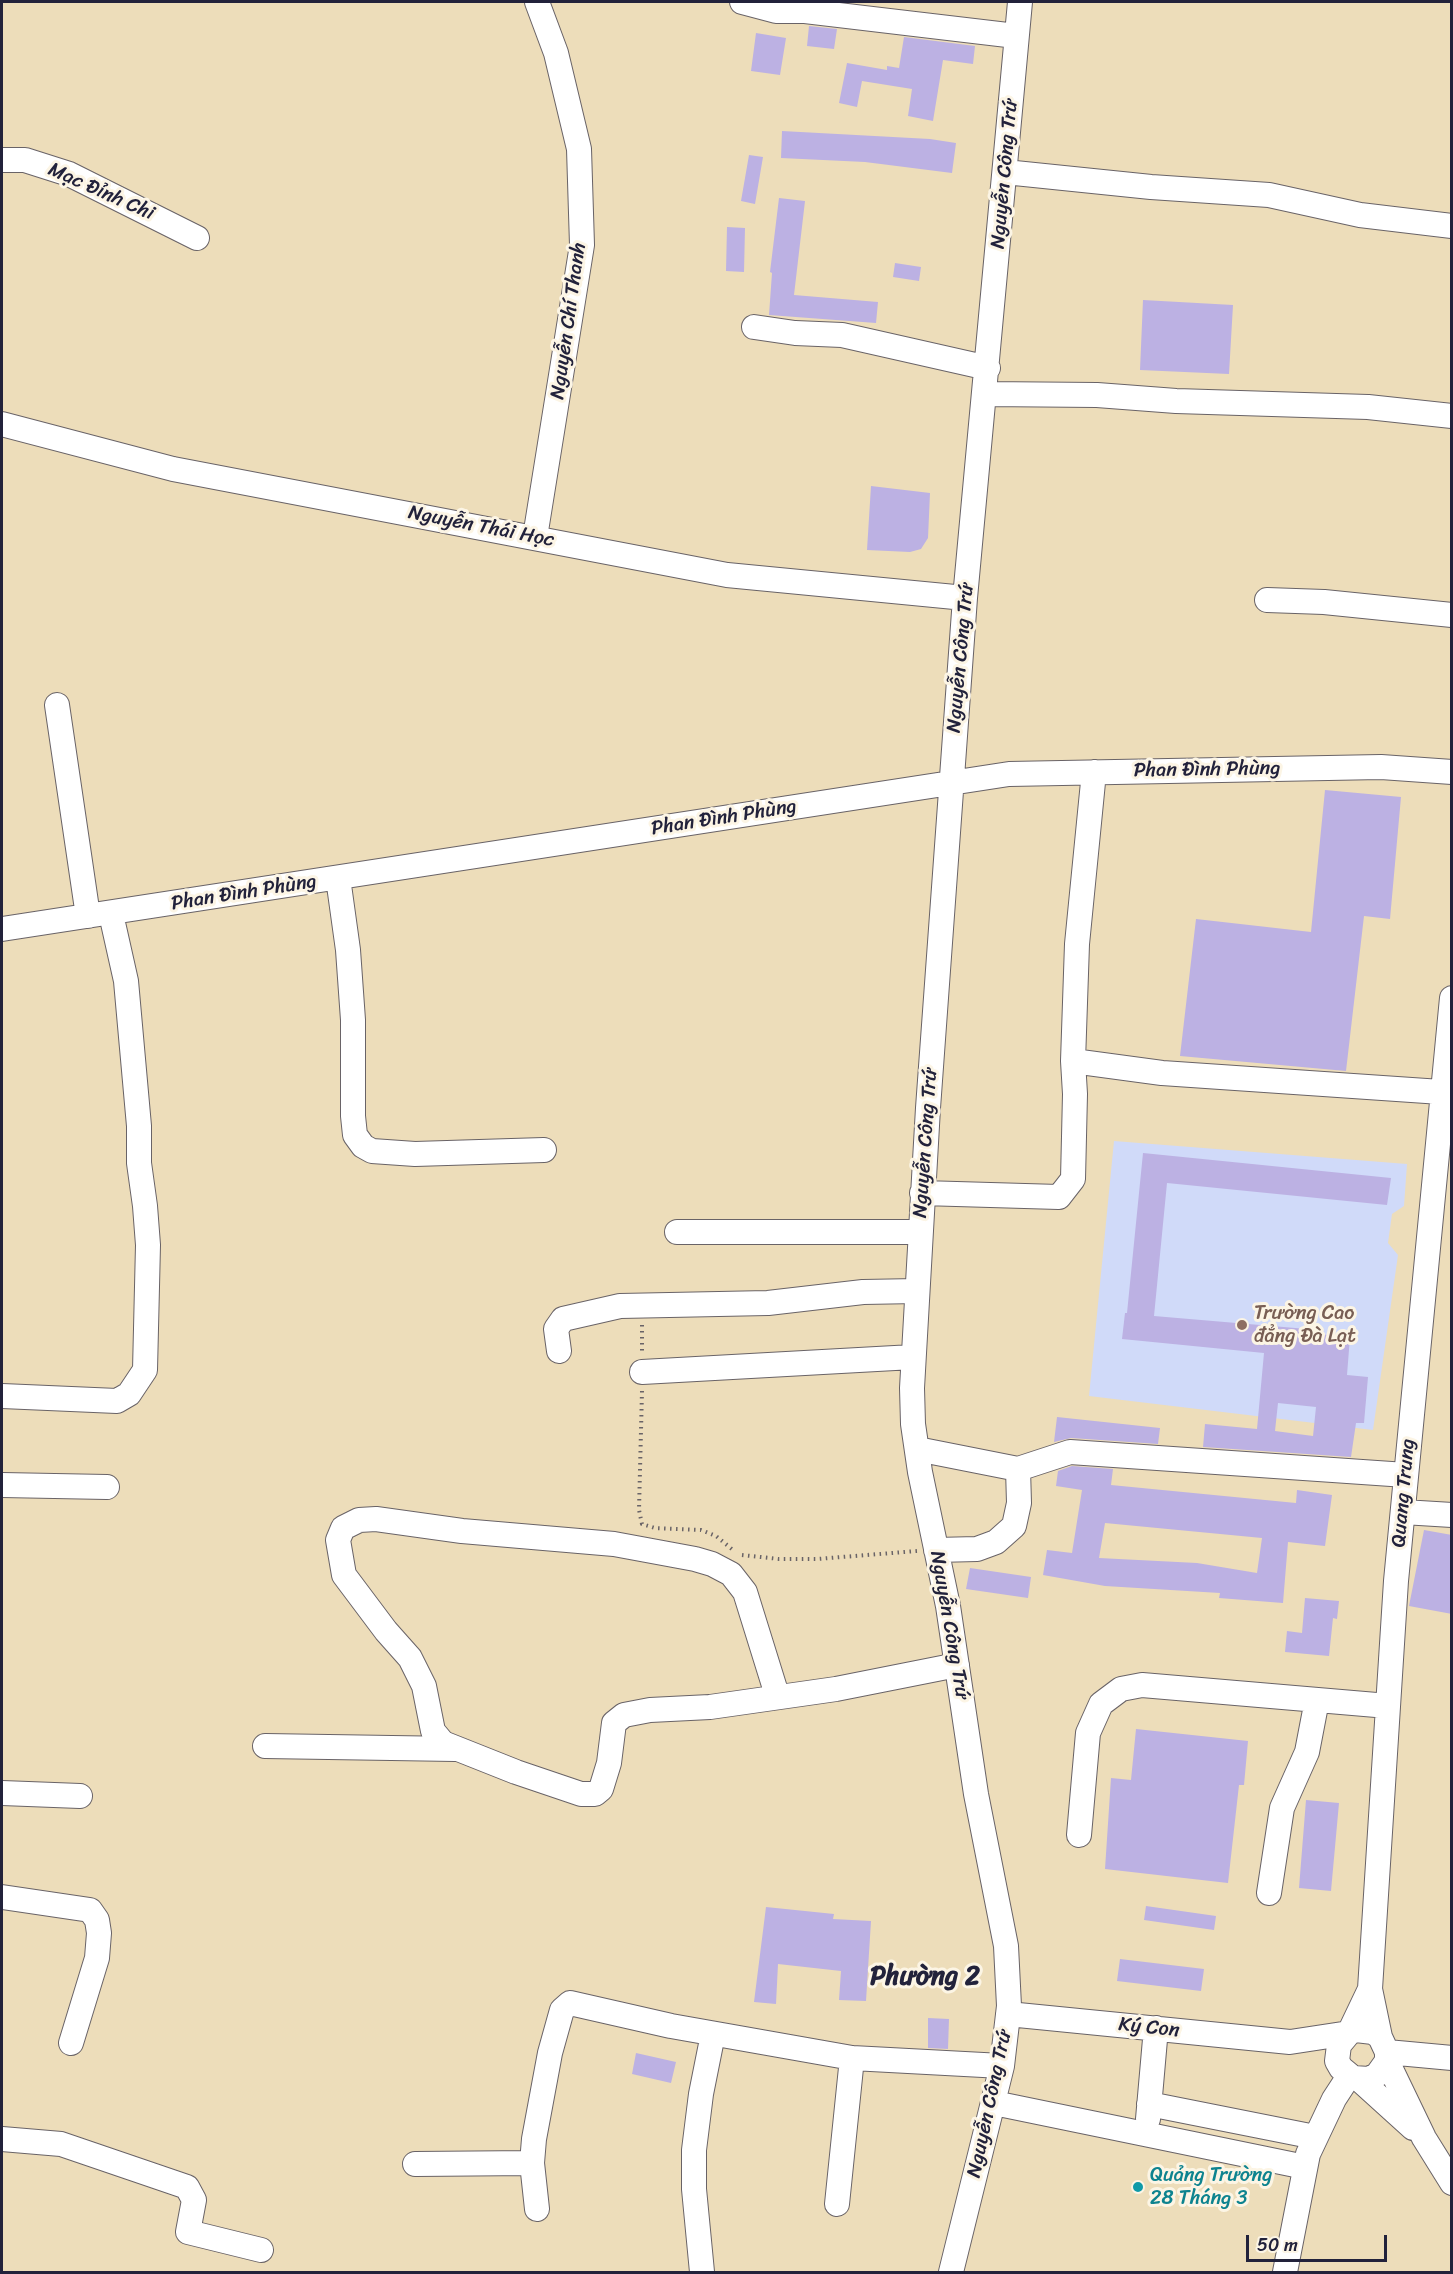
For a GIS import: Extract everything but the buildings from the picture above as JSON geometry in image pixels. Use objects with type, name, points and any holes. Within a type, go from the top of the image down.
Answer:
[{"type":"street","name":"Nguyễn Chí Thanh","points":[[535,537],[582,245],[579,149],[556,53],[537,2]]},
{"type":"street","points":[[742,2],[776,11],[806,11],[1016,36]]},
{"type":"street","name":"Nguyễn Công Trứ","points":[[951,2272],[1002,2066],[1008,2014],[1006,1946],[976,1794],[957,1665],[916,1449],[912,1388],[922,1193],[965,598],[1020,2]]},
{"type":"street","name":"Mạc Đỉnh Chi","points":[[2,160],[25,160],[69,174],[197,238]]},
{"type":"street","points":[[1005,172],[1151,188],[1269,195],[1360,215],[1452,226]]},
{"type":"street","points":[[754,327],[795,333],[842,335],[988,368]]},
{"type":"street","points":[[985,394],[1097,395],[1248,404],[1368,407],[1452,416]]},
{"type":"street","name":"Nguyễn Thái Học","points":[[2,424],[172,469],[535,537],[727,576],[965,598]]},
{"type":"street","points":[[1267,600],[1324,602],[1452,615]]},
{"type":"street","points":[[2,1396],[117,1401],[129,1394],[145,1370],[148,1245],[139,1163],[139,1126],[126,981],[99,915],[57,705]]},
{"type":"street","name":"Phan Đình Phùng","points":[[2,928],[99,915],[1009,774],[1381,766],[1452,772]]},
{"type":"street","points":[[922,1193],[1059,1197],[1073,1179],[1075,1094],[1073,1062],[1077,945],[1094,772]]},
{"type":"street","points":[[338,878],[348,950],[353,1020],[353,1116],[355,1135],[363,1146],[372,1151],[415,1154],[544,1150]]},
{"type":"street","name":"Quang Trung","points":[[1424,2138],[1385,2050],[1370,1989],[1402,1512],[1441,1092],[1452,998]]},
{"type":"street","points":[[1073,1062],[1162,1073],[1441,1092]]},
{"type":"street","points":[[677,1232],[920,1232]]},
{"type":"street","points":[[559,1351],[556,1329],[563,1319],[620,1306],[768,1303],[862,1292],[917,1291]]},
{"type":"street","points":[[642,1372],[914,1357]]},
{"type":"street","points":[[916,1449],[1018,1469],[1070,1452],[1406,1475]]},
{"type":"street","points":[[936,1550],[977,1549],[996,1542],[1014,1526],[1019,1503],[1018,1469]]},
{"type":"street","points":[[2,1485],[108,1487]]},
{"type":"street","points":[[1402,1512],[1452,1515]]},
{"type":"street","points":[[777,1695],[745,1592],[731,1574],[712,1564],[614,1544],[462,1531],[376,1520],[359,1520],[343,1528],[338,1540],[344,1575],[386,1632],[410,1658],[424,1686],[433,1731],[443,1743],[589,1796],[602,1789],[609,1763],[614,1723],[624,1715],[650,1710],[710,1707],[777,1695],[836,1689],[957,1665]]},
{"type":"street","points":[[1078,1835],[1088,1733],[1101,1704],[1120,1689],[1142,1685],[1388,1706]]},
{"type":"street","points":[[1269,1893],[1282,1808],[1307,1752],[1317,1700]]},
{"type":"street","points":[[266,1746],[455,1749]]},
{"type":"street","points":[[2,1794],[81,1796]]},
{"type":"street","points":[[2,1896],[90,1910],[97,1920],[99,1933],[97,1959],[71,2043]]},
{"type":"street","name":"Quang Trung","points":[[1349,2033],[1370,1989]]},
{"type":"street","points":[[537,2209],[532,2163],[534,2139],[550,2053],[566,2005],[574,2003],[713,2034],[852,2058],[1002,2066]]},
{"type":"street","name":"Ký Con","points":[[1008,2014],[1290,2042],[1349,2033]]},
{"type":"street","points":[[1147,2134],[1156,2028]]},
{"type":"street","points":[[1385,2050],[1377,2075],[1352,2076],[1341,2068],[1337,2053],[1339,2045],[1349,2033],[1364,2030],[1385,2050],[1452,2058]]},
{"type":"street","points":[[702,2272],[694,2189],[694,2150],[700,2094],[713,2034]]},
{"type":"street","name":"Ký Con","points":[[1290,2042],[1352,2076],[1424,2138]]},
{"type":"street","points":[[837,2204],[852,2058]]},
{"type":"street","points":[[1285,2272],[1305,2167],[1315,2137],[1352,2076]]},
{"type":"street","points":[[994,2103],[1305,2167]]},
{"type":"street","points":[[1149,2104],[1315,2137]]},
{"type":"street","points":[[1424,2138],[1452,2183]]},
{"type":"street","points":[[2,2139],[62,2144],[187,2187],[194,2200],[189,2232],[261,2250]]},
{"type":"street","points":[[415,2164],[532,2163]]},
{"type":"path","points":[[642,1306],[639,1510],[642,1524],[656,1528],[700,1530],[716,1536],[739,1554],[751,1558],[817,1559],[936,1550]]},
{"type":"shaded area","name":"Trường Cao đẳng Đà Lạt","points":[[1114,1141],[1407,1164],[1404,1206],[1392,1214],[1388,1243],[1398,1255],[1373,1430],[1089,1396]]},
{"type":"place","name":"Trường Cao đẳng Đà Lạt","points":[[1242,1325]]},
{"type":"place","name":"Quảng Trường 28 Tháng 3","points":[[1138,2187]]},
{"type":"district","name":"Phường 2","points":[[925,1977]]}]
